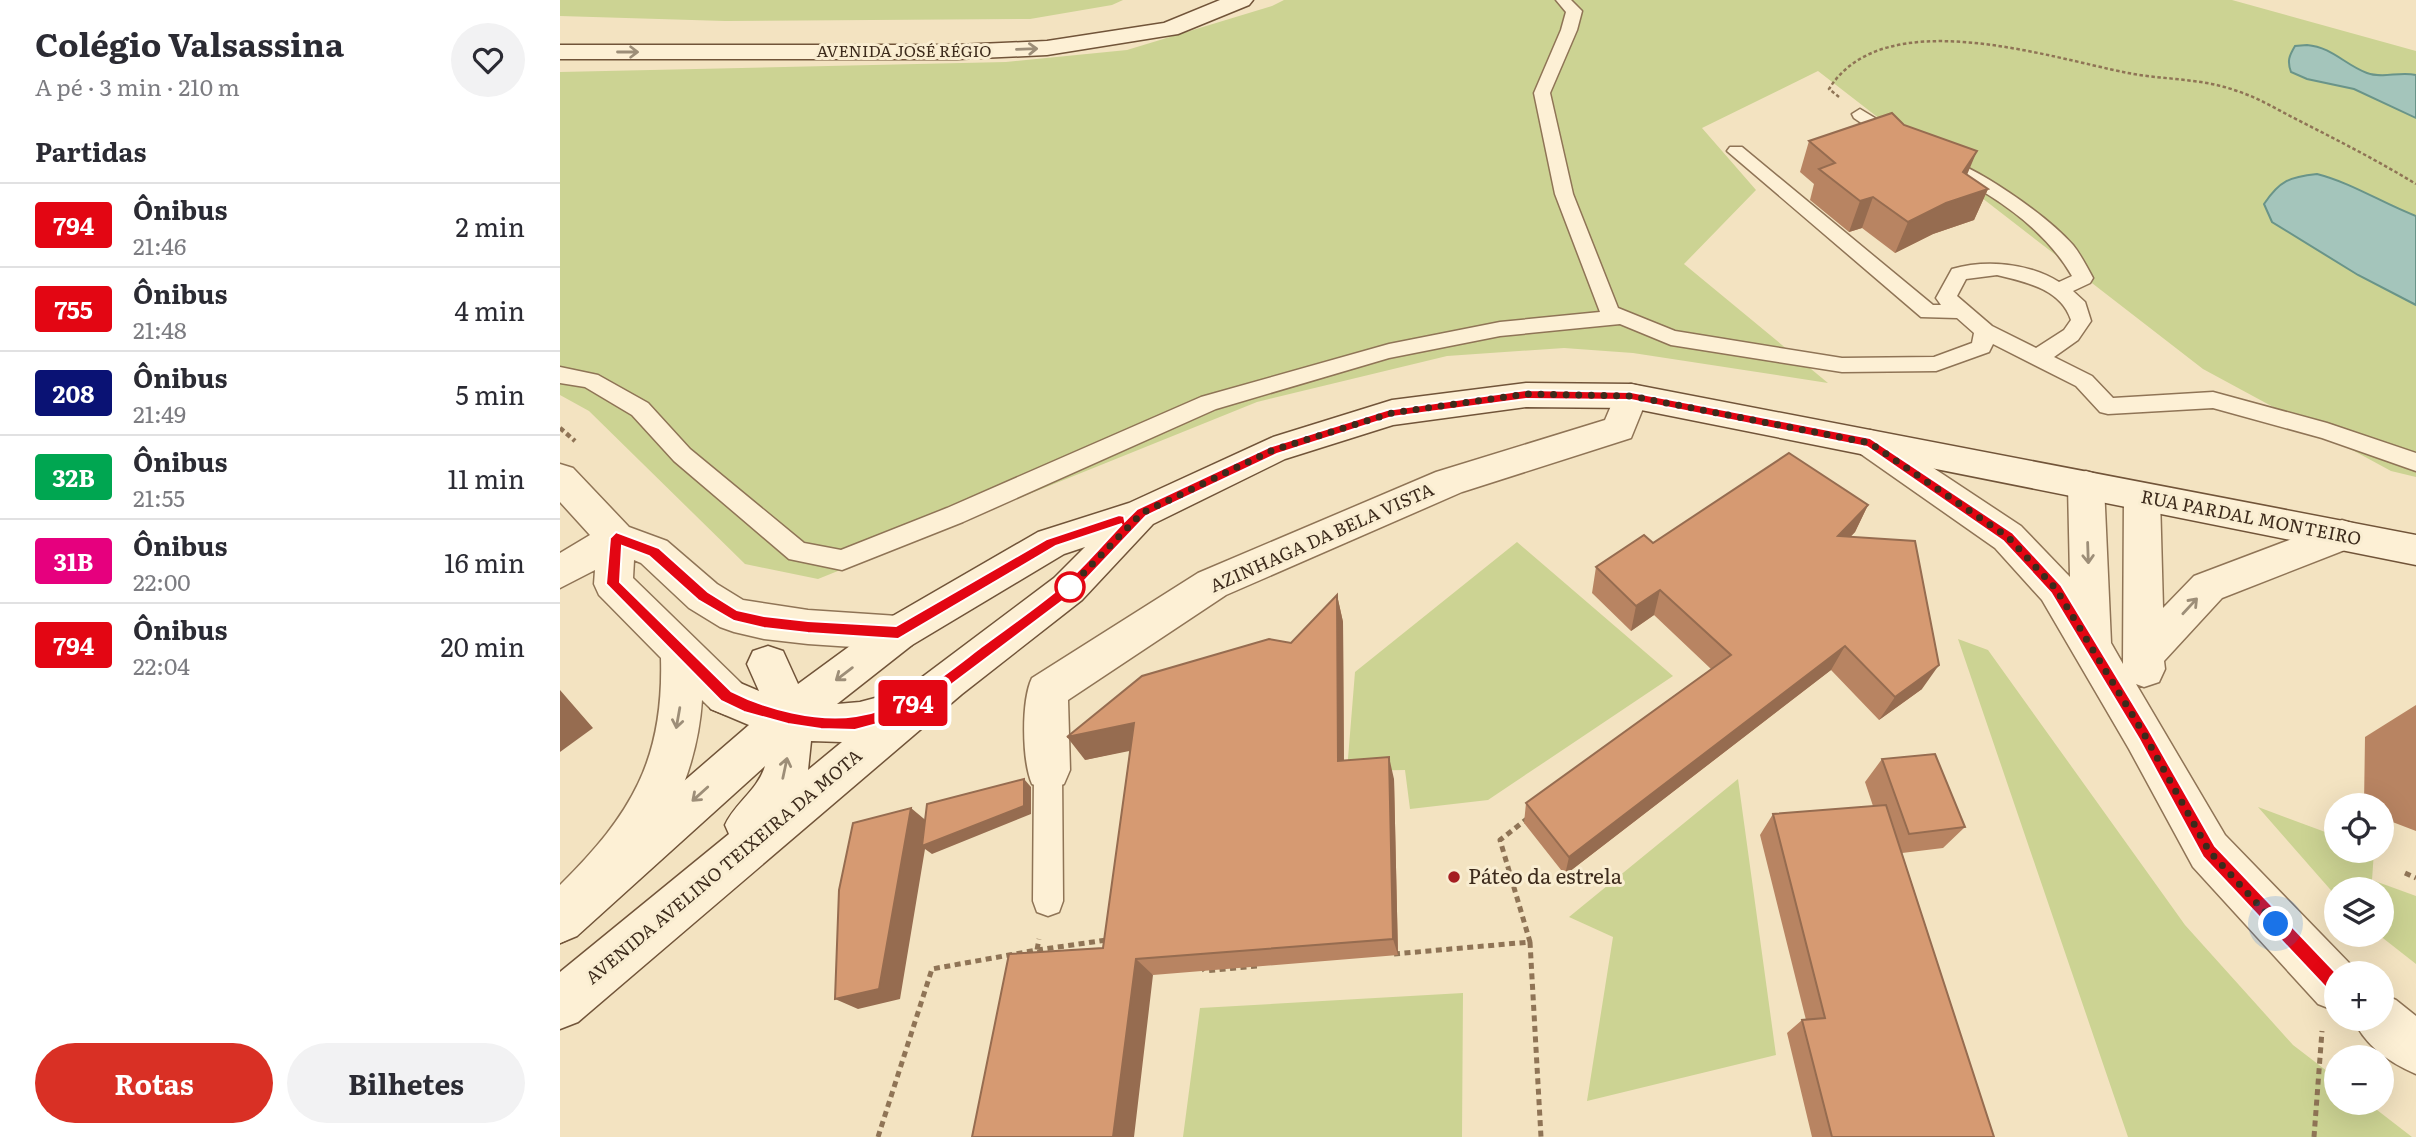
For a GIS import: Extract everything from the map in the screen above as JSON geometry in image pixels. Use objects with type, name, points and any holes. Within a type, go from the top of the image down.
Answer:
[{"type":"street","name":"AVENIDA JOSÉ RÉGIO","points":[[560,33],[930,32],[1060,26],[1154,12],[1186,0]]},
{"type":"street","name":"AVENIDA JOSÉ RÉGIO","points":[[560,52],[944,52],[1047,48],[1169,29],[1241,0]]},
{"type":"street","name":"AVENIDA AVELINO TEIXEIRA DA MOTA","points":[[560,919],[788,718],[898,633],[1051,543],[1142,513],[1273,450],[1392,413],[1526,394],[1631,396],[2086,485]]},
{"type":"street","name":"AZINHAGA DA BELA VISTA","points":[[1048,770],[1047,691],[1212,584],[1449,482],[1619,429],[1631,396]]},
{"type":"street","points":[[1870,443],[2008,537],[2056,589],[2144,734],[2209,851],[2324,974]]},
{"type":"street","points":[[560,478],[616,538],[654,552],[703,596],[768,664],[779,684],[788,718],[789,744],[784,776],[772,800],[739,835],[560,980]]},
{"type":"street","points":[[2086,485],[2091,644]]},
{"type":"street","name":"RUA PARDAL MONTEIRO","points":[[2086,485],[2416,550]]},
{"type":"street","points":[[2142,497],[2144,734]]},
{"type":"street","name":"AVENIDA AVELINO TEIXEIRA DA MOTA","points":[[560,1004],[947,681],[1068,589],[1142,513]]},
{"type":"street","points":[[2144,656],[2208,587],[2342,535]]},
{"type":"street","points":[[560,572],[616,538]]},
{"type":"street","points":[[616,538],[613,584],[726,696],[744,706],[788,718],[821,723],[855,723],[892,713],[922,699],[947,681]]},
{"type":"street","points":[[703,596],[734,615],[764,622],[898,633]]},
{"type":"street","points":[[560,919],[610,867],[638,830],[652,802],[670,761],[678,721],[682,695],[681,650]]},
{"type":"street","points":[[2394,1031],[2416,1048]]},
{"type":"lane","points":[[1563,0],[1574,11],[1572,21],[1542,93],[1564,194],[1610,312],[1671,338],[1842,365],[1937,364],[1982,347],[1985,331]]},
{"type":"lane","points":[[1860,114],[1921,153],[1978,179],[2066,249],[2083,278],[2058,291]]},
{"type":"lane","points":[[1736,151],[1928,312],[1961,311]]},
{"type":"lane","points":[[2038,357],[2071,335],[2081,321],[2075,303],[2040,279],[1997,269],[1959,273],[1946,298],[1985,331],[2084,381],[2108,406],[2213,400],[2327,431],[2416,462]]},
{"type":"lane","points":[[560,375],[590,380],[640,409],[682,455],[797,552],[842,560],[955,515],[1209,403],[1389,351],[1500,329],[1623,317]]},
{"type":"lane","points":[[1048,770],[1048,901]]},
{"type":"path","points":[[1860,114],[1829,89],[1841,71],[1870,52],[1913,43],[2006,46],[2129,74],[2218,85],[2258,99],[2365,153],[2416,184]]},
{"type":"path","points":[[1532,815],[1500,840],[1531,942],[1541,1137]]},
{"type":"path","points":[[2405,873],[2416,878]]},
{"type":"path","points":[[1037,950],[1048,901]]},
{"type":"path","points":[[878,1137],[932,969],[1112,939]]},
{"type":"path","points":[[1381,955],[1531,942]]},
{"type":"path","points":[[1198,963],[1205,971],[1259,966]]},
{"type":"path","points":[[2314,1137],[2326,1031]]},
{"type":"green space","points":[[560,0],[1123,0],[1112,5],[1030,19],[725,21],[560,16]]},
{"type":"green space","points":[[1284,0],[2232,0],[2416,51],[2416,477],[2391,471],[2203,369],[1818,71],[1702,128],[1756,190],[1684,264],[1828,383],[1633,353],[1564,348],[1447,356],[1257,402],[818,579],[745,564],[589,411],[560,395],[560,72],[1006,62],[1127,50]]},
{"type":"green space","points":[[1517,542],[1673,676],[1488,800],[1410,809],[1405,770],[1347,771],[1355,672]]},
{"type":"green space","points":[[1958,639],[1988,650],[2185,925],[2293,1045],[2324,1069],[2324,1115],[2384,1115],[2412,1137],[2128,1137]]},
{"type":"green space","points":[[1738,779],[1776,1055],[1587,1101],[1613,937],[1569,917]]},
{"type":"green space","points":[[2258,807],[2324,832],[2324,863],[2373,863],[2372,877],[2324,877],[2324,882]]},
{"type":"green space","points":[[2394,888],[2416,896],[2416,964],[2394,947]]},
{"type":"green space","points":[[1463,993],[1462,1137],[1183,1137],[1200,1008]]},
{"type":"water","points":[[2307,45],[2324,49],[2367,73],[2416,75],[2416,118],[2354,89],[2307,79],[2291,72],[2289,59],[2295,46]]},
{"type":"water","points":[[2317,174],[2416,216],[2416,305],[2358,275],[2272,222],[2264,204],[2275,190],[2293,178]]},
{"type":"building","points":[[1892,113],[1904,125],[1977,151],[1963,172],[1988,189],[1946,203],[1908,222],[1873,197],[1860,201],[1819,169],[1835,163],[1809,141]]},
{"type":"building","points":[[1789,453],[1868,505],[1838,536],[1915,541],[1939,665],[1895,697],[1845,646],[1569,857],[1526,803],[1731,655],[1660,590],[1636,606],[1596,567],[1644,535],[1653,543]]},
{"type":"building","points":[[1337,595],[1338,761],[1389,757],[1393,939],[1136,959],[1113,1137],[972,1137],[1009,954],[1103,948],[1134,723],[1067,737],[1142,676],[1269,639],[1291,643]]},
{"type":"building","points":[[1935,754],[1965,827],[1909,834],[1882,759]]},
{"type":"building","points":[[1024,779],[1024,806],[922,846],[927,804]]},
{"type":"building","points":[[1886,805],[1994,1137],[1832,1137],[1802,1020],[1825,1018],[1773,814]]},
{"type":"building","points":[[911,808],[879,989],[835,999],[839,890],[853,823]]},
{"type":"bus line","name":"794","points":[[1119,520],[1051,543],[898,633],[808,627],[764,622],[734,615],[703,596],[654,552],[616,538],[613,584],[726,696],[744,706],[788,718],[821,723],[855,723],[892,713],[922,699],[947,681],[1068,589],[1142,513],[1273,450],[1392,413],[1526,394],[1631,396],[1870,443],[2008,537],[2056,589],[2144,734],[2209,851],[2324,976]]},
{"type":"place","name":"Páteo da estrela","points":[[1454,877]]},
{"type":"route","points":[[1070,587],[1068,589],[1142,513],[1273,450],[1392,413],[1526,394],[1631,396],[1870,443],[2008,537],[2056,589],[2144,734],[2209,851],[2276,924]]}]
